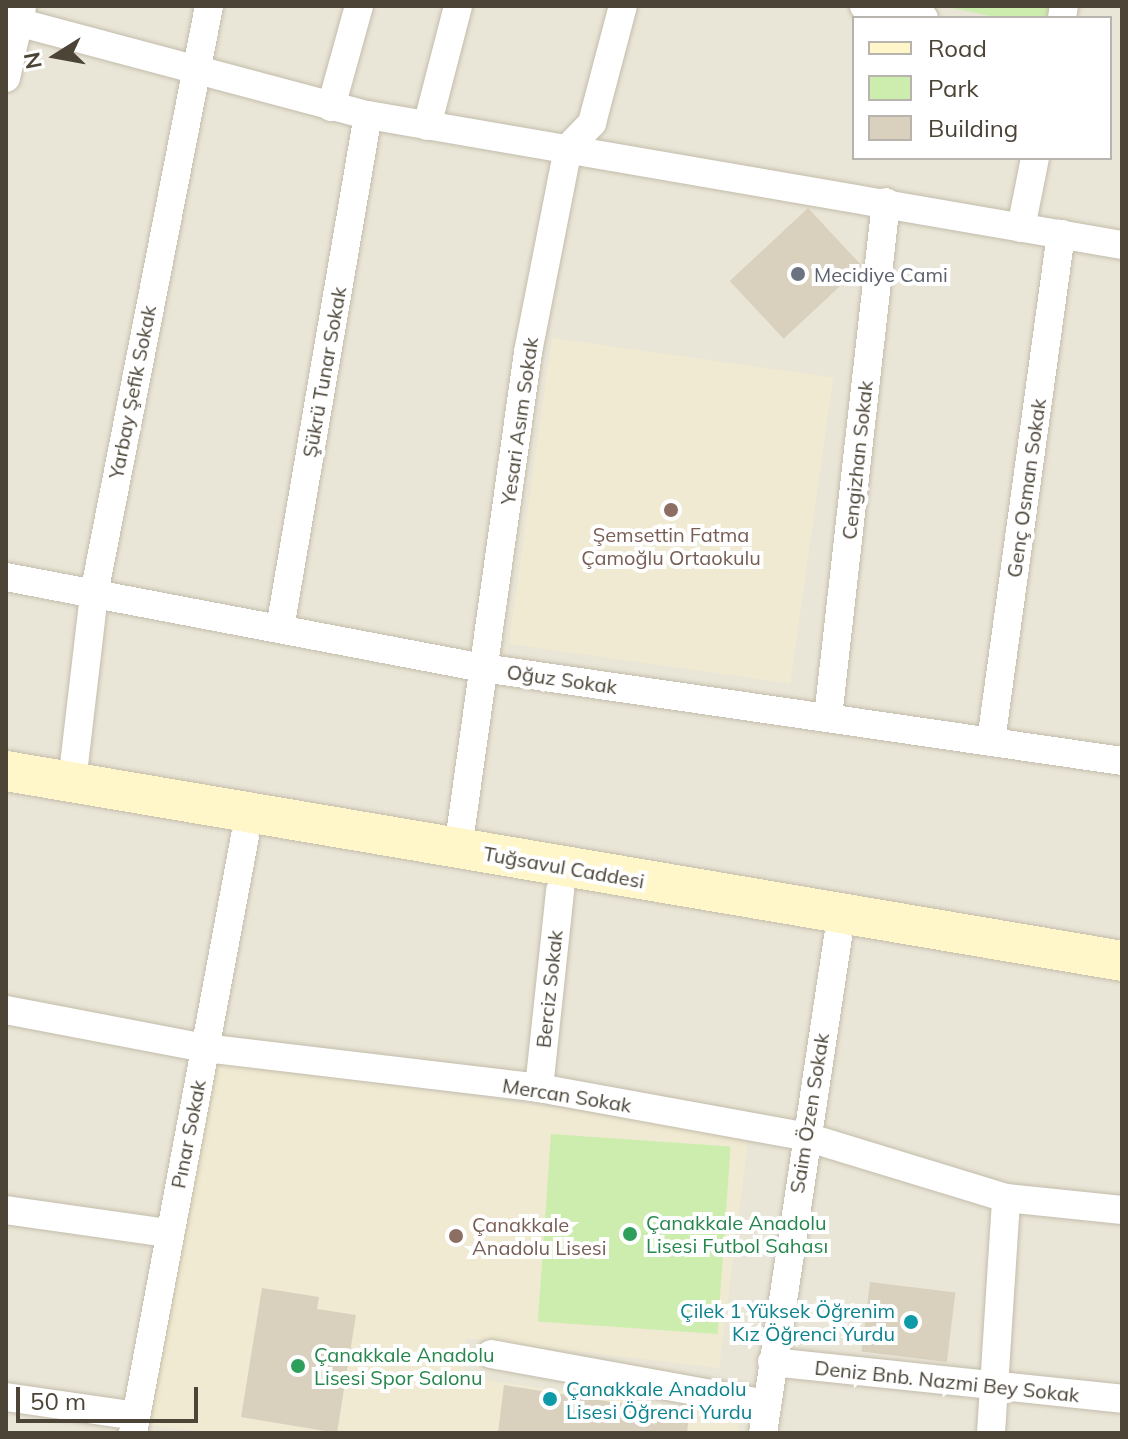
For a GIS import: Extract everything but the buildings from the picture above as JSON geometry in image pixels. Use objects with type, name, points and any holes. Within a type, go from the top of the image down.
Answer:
[{"type":"main road","name":"Tuğsavul Caddesi","points":[[6,771],[1122,961]]},
{"type":"main road","points":[[6,795],[1122,984]]},
{"type":"street","name":"Yarbay Şefik Sokak","points":[[72,782],[94,594],[193,68],[209,6]]},
{"type":"street","points":[[331,107],[359,6]]},
{"type":"street","points":[[427,126],[458,6]]},
{"type":"street","name":"Yesari Asım Sokak","points":[[458,849],[528,352],[568,148],[592,123],[623,6]]},
{"type":"street","points":[[864,6],[914,16]]},
{"type":"street","points":[[6,78],[15,16],[368,115],[1122,245]]},
{"type":"street","name":"Şükrü Tunar Sokak","points":[[280,628],[368,115]]},
{"type":"street","points":[[1021,228],[1035,160]]},
{"type":"street","name":"Cengizhan Sokak","points":[[828,717],[886,202]]},
{"type":"street","name":"Genç Osman Sokak","points":[[991,741],[1061,234]]},
{"type":"street","name":"Oğuz Sokak","points":[[6,577],[483,668],[1122,761]]},
{"type":"street","name":"Pınar Sokak","points":[[135,1425],[168,1233],[245,836]]},
{"type":"street","name":"Berciz Sokak","points":[[539,1088],[560,890]]},
{"type":"street","name":"Saim Özen Sokak","points":[[763,1433],[803,1136],[838,937]]},
{"type":"street","name":"Mercan Sokak","points":[[6,1010],[205,1048],[539,1088],[803,1136],[1006,1198],[1122,1210]]},
{"type":"street","points":[[991,1433],[1006,1198]]},
{"type":"street","points":[[6,1210],[168,1233]]},
{"type":"street","points":[[491,1354],[766,1404]]},
{"type":"street","name":"Deniz Bnb. Nazmi Bey Sokak","points":[[772,1362],[1122,1399]]},
{"type":"street","points":[[6,1397],[135,1425]]},
{"type":"shaded area","points":[[6,6],[1122,6],[1122,1433],[6,1433]]},
{"type":"shaded area","name":"Şemsettin Fatma Çamoğlu Ortaokulu","points":[[552,338],[833,378],[790,684],[509,644]]},
{"type":"shaded area","name":"Çanakkale Anadolu Lisesi","points":[[207,1060],[749,1135],[719,1368],[466,1338],[464,1377],[740,1416],[738,1433],[212,1433],[144,1424]]},
{"type":"green space","points":[[943,6],[1055,6],[1053,16],[990,16]]},
{"type":"green space","name":"Çanakkale Anadolu Lisesi Futbol Sahası","points":[[551,1134],[731,1147],[717,1334],[538,1322]]},
{"type":"place","name":"Mecidiye Cami","points":[[798,274]]},
{"type":"place","name":"Şemsettin Fatma Çamoğlu Ortaokulu","points":[[671,510]]},
{"type":"place","name":"Çanakkale Anadolu Lisesi Futbol Sahası","points":[[630,1234]]},
{"type":"place","name":"Çanakkale Anadolu Lisesi","points":[[456,1236]]},
{"type":"place","name":"Çilek 1 Yüksek Öğrenim Kız Öğrenci Yurdu","points":[[911,1322]]},
{"type":"place","name":"Çanakkale Anadolu Lisesi Spor Salonu","points":[[298,1366]]},
{"type":"place","name":"Çanakkale Anadolu Lisesi Öğrenci Yurdu","points":[[550,1399]]}]
